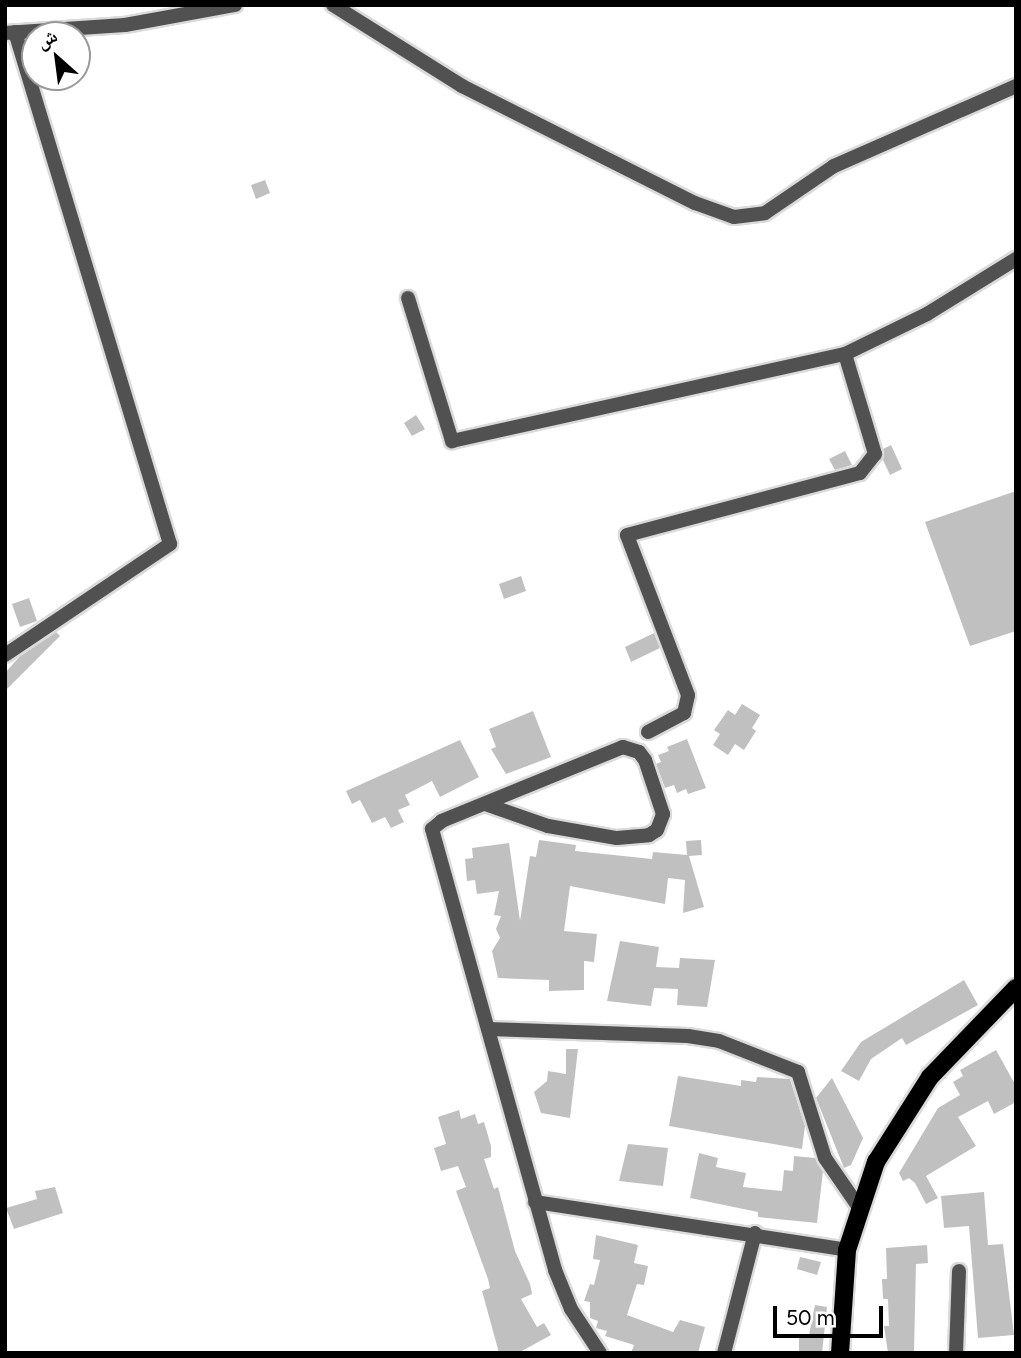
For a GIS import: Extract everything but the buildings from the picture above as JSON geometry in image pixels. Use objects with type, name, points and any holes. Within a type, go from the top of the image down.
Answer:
[{"type":"main road","points":[[840,1353],[847,1250],[858,1206],[891,1133],[923,1087],[1016,988]]},
{"type":"street","points":[[5,655],[170,544],[10,32],[125,25],[236,5]]},
{"type":"street","points":[[333,5],[462,86],[695,203],[734,217],[765,213],[834,166],[1016,86]]},
{"type":"street","points":[[408,298],[415,331],[452,441],[845,354],[928,314],[1016,259]]},
{"type":"street","points":[[648,732],[684,713],[688,695],[627,536],[860,473],[875,454],[845,354]]},
{"type":"street","points":[[485,804],[548,827],[617,838],[649,835],[657,830],[663,814],[645,760],[632,747],[616,749],[485,804],[432,829],[535,1202],[571,1309],[600,1353]]},
{"type":"street","points":[[489,1029],[688,1036],[719,1041],[798,1072],[825,1158],[858,1206]]},
{"type":"street","points":[[535,1202],[755,1233],[847,1250]]},
{"type":"street","points":[[723,1353],[755,1233]]},
{"type":"street","points":[[956,1353],[959,1271]]}]
